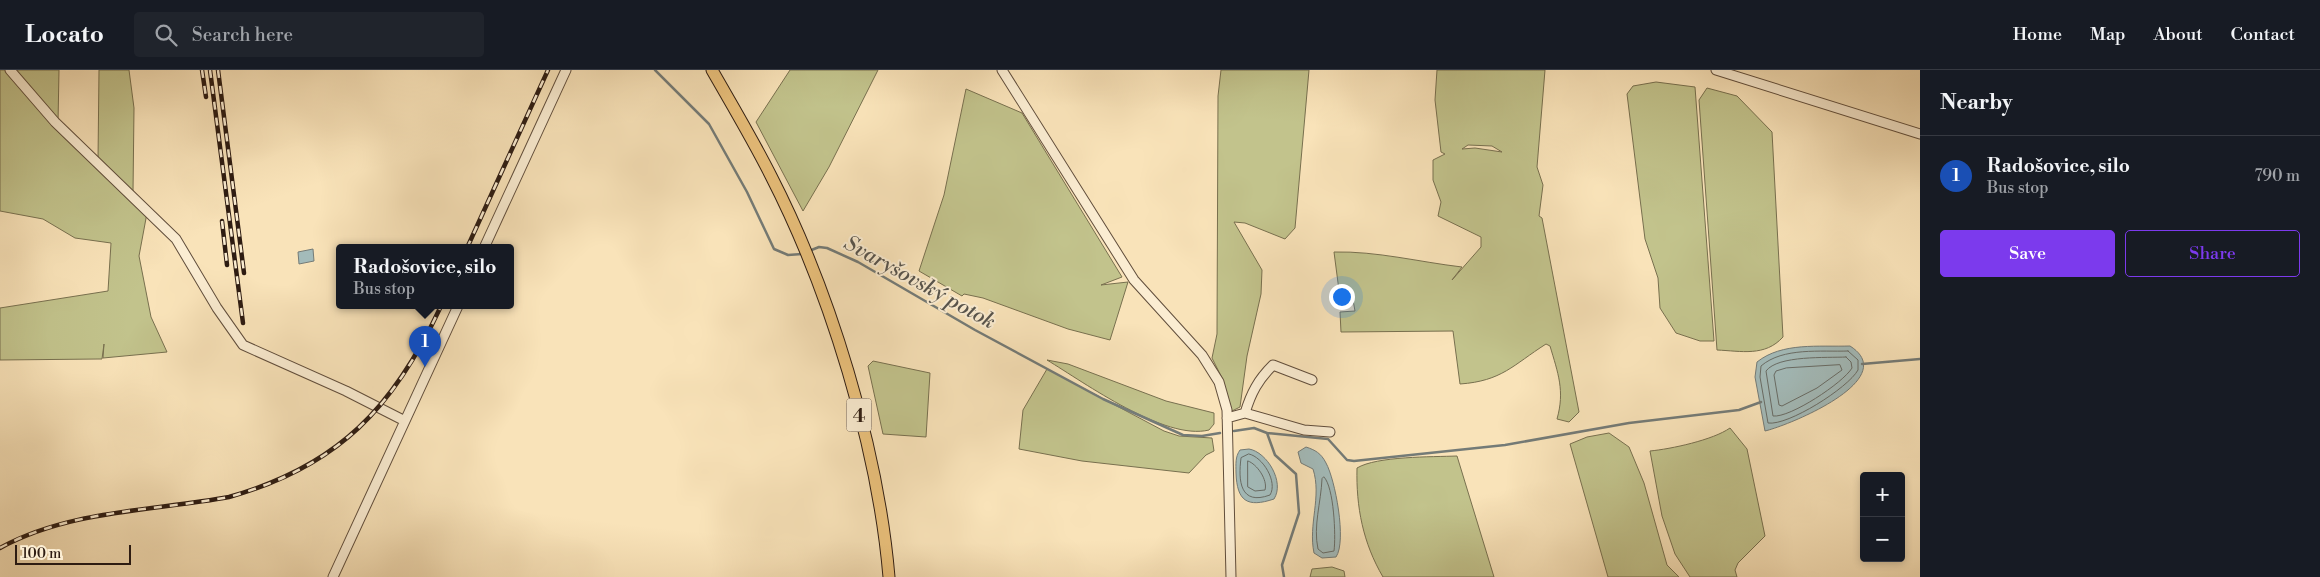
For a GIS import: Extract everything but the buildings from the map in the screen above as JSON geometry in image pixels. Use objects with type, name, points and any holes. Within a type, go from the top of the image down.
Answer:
[{"type":"main road","name":"4","points":[[712,70],[771,176],[808,259],[835,333],[855,399],[875,484],[889,577]]},
{"type":"street","points":[[10,70],[55,122],[176,238],[243,345],[346,391],[405,421]]},
{"type":"street","points":[[486,244],[566,70]]},
{"type":"street","points":[[1002,70],[1134,280],[1202,355],[1218,382],[1227,418],[1231,577]]},
{"type":"street","points":[[1716,70],[1920,134]]},
{"type":"street","points":[[333,577],[457,309]]},
{"type":"street","points":[[1246,413],[1251,394],[1260,379],[1272,365],[1312,380]]},
{"type":"street","points":[[1227,418],[1246,413],[1304,430],[1330,432]]},
{"type":"green space","points":[[0,70],[11,70],[147,213],[139,256],[151,317],[167,352],[103,358],[104,344],[102,359],[0,360],[0,308],[108,291],[111,243],[75,238],[43,219],[0,211]]},
{"type":"green space","points":[[15,70],[59,70],[58,123]]},
{"type":"green space","points":[[99,70],[129,70],[134,108],[133,192],[98,160]]},
{"type":"green space","points":[[790,70],[878,70],[829,167],[803,211],[756,122]]},
{"type":"green space","points":[[1221,70],[1309,70],[1295,228],[1285,239],[1245,223],[1234,222],[1262,270],[1261,294],[1247,356],[1240,407],[1232,411],[1222,378],[1212,358],[1217,334],[1218,96]]},
{"type":"green space","points":[[1437,70],[1545,70],[1537,167],[1543,185],[1539,216],[1542,218],[1579,412],[1569,422],[1557,419],[1560,382],[1550,346],[1546,344],[1497,376],[1460,384],[1453,331],[1341,332],[1340,312],[1355,311],[1353,300],[1340,298],[1334,252],[1382,255],[1462,267],[1452,280],[1481,247],[1481,237],[1438,216],[1441,202],[1433,180],[1433,160],[1445,154],[1441,152],[1435,100]],"holes":[[[1468,145],[1492,146],[1502,152],[1475,148],[1462,149]]]},
{"type":"green space","points":[[1656,82],[1695,87],[1714,341],[1700,341],[1676,333],[1660,308],[1658,278],[1645,239],[1627,94],[1633,86]]},
{"type":"green space","points":[[1707,88],[1737,96],[1772,132],[1783,337],[1768,348],[1761,350],[1744,352],[1717,350],[1699,100]]},
{"type":"green space","points":[[966,89],[1022,113],[1122,277],[1101,285],[1128,282],[1110,340],[1068,329],[983,298],[964,294],[962,296],[919,271],[944,195]]},
{"type":"green space","points":[[1047,360],[1068,364],[1166,401],[1214,413],[1214,424],[1209,430],[1191,431],[1170,427],[1148,419],[1103,395]]},
{"type":"green space","points":[[873,361],[930,373],[926,437],[883,434],[868,366]]},
{"type":"green space","points":[[1047,369],[1164,431],[1179,436],[1212,438],[1214,451],[1206,455],[1189,473],[1082,461],[1019,449],[1023,410]]},
{"type":"green space","points":[[1730,428],[1747,449],[1765,536],[1738,563],[1735,570],[1737,577],[1690,577],[1675,554],[1662,516],[1650,451],[1703,440]]},
{"type":"green space","points":[[1609,433],[1629,447],[1644,483],[1667,565],[1679,577],[1608,577],[1570,444],[1587,437]]},
{"type":"green space","points":[[1457,456],[1494,577],[1383,577],[1370,551],[1362,524],[1358,497],[1357,468],[1366,464],[1391,459]]},
{"type":"green space","points":[[1332,567],[1344,571],[1345,577],[1310,577],[1312,569]]},
{"type":"water","points":[[313,249],[314,261],[299,264],[298,252]]},
{"type":"water","points":[[1850,346],[1862,359],[1862,372],[1853,386],[1817,410],[1765,431],[1755,377],[1757,362],[1778,351],[1789,348]]},
{"type":"water","points":[[1306,447],[1320,454],[1326,463],[1333,482],[1340,524],[1339,549],[1336,557],[1322,558],[1314,553],[1315,479],[1313,469],[1301,463],[1298,452]]},
{"type":"water","points":[[1249,449],[1256,451],[1268,462],[1276,476],[1277,492],[1274,499],[1257,503],[1245,500],[1241,496],[1237,483],[1237,458],[1240,450]]},
{"type":"waterway","name":"Svaryšovský potok","points":[[655,70],[709,124],[747,192],[774,249],[788,255],[802,254]]},
{"type":"waterway","name":"Svaryšovský potok","points":[[809,251],[819,247],[827,248],[858,262],[975,330],[1103,399],[1183,435],[1202,436],[1220,433]]},
{"type":"waterway","points":[[1862,364],[1920,359]]},
{"type":"waterway","points":[[1267,433],[1328,439],[1347,460],[1354,461],[1505,445],[1629,423],[1739,410],[1761,402]]},
{"type":"waterway","name":"Svaryšovský potok","points":[[1234,431],[1254,428],[1267,433],[1275,455],[1296,474],[1299,513],[1282,565],[1284,577]]},
{"type":"railway","points":[[202,70],[206,97]]},
{"type":"railway","points":[[210,70],[243,323]]},
{"type":"railway","points":[[218,70],[244,273]]},
{"type":"railway","points":[[469,244],[548,70]]},
{"type":"railway","points":[[222,221],[227,265]]},
{"type":"railway","points":[[0,548],[27,535],[83,519],[229,497],[268,484],[302,468],[332,450],[359,428],[382,403],[404,374],[440,309]]},
{"type":"place","name":"Radošovice, silo","points":[[425,367]]}]
